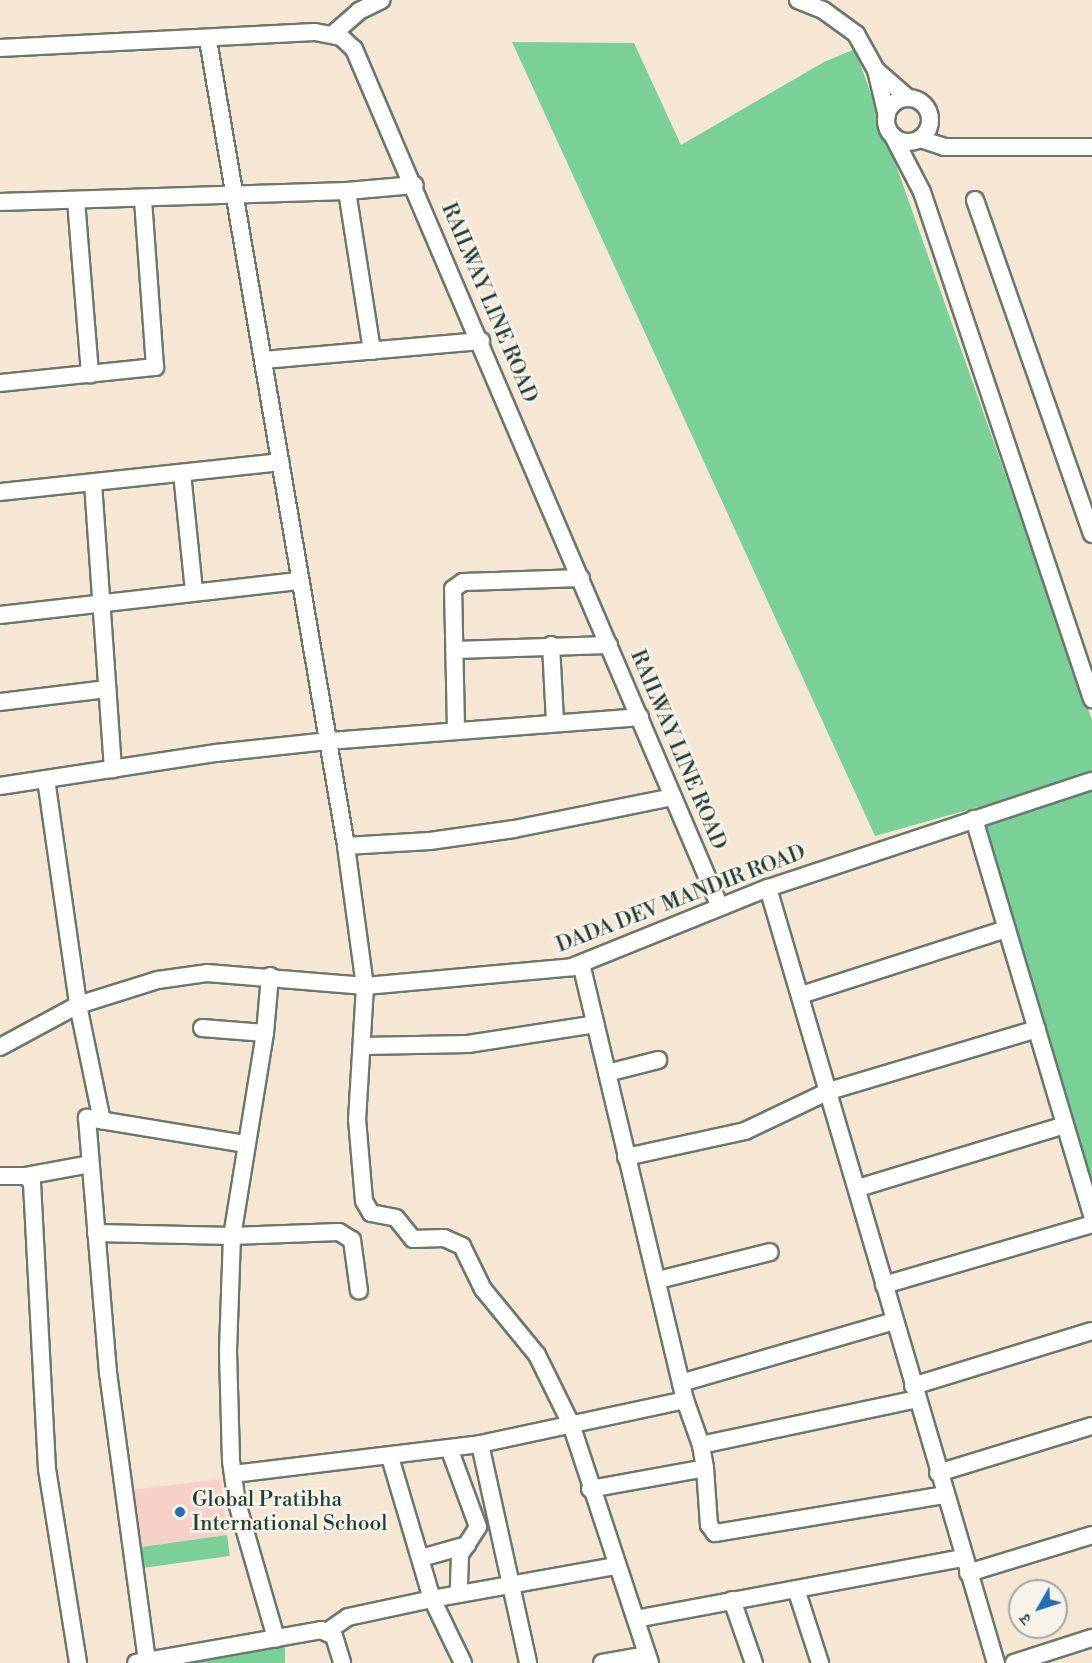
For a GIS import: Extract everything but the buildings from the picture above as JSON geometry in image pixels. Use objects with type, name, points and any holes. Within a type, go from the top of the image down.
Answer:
[{"type":"street","points":[[0,48],[333,34],[359,11],[382,0]]},
{"type":"street","points":[[798,0],[823,10],[856,34],[876,70],[893,136],[922,192],[1092,699]]},
{"type":"street","name":"RAILWAY LINE ROAD","points":[[333,34],[347,41],[360,58],[720,907]]},
{"type":"street","points":[[208,40],[346,846],[365,986],[357,1119],[367,1208],[376,1215],[396,1218],[413,1239],[444,1238],[462,1246],[487,1295],[537,1355],[571,1424],[615,1566],[649,1659],[602,1663]]},
{"type":"street","points":[[876,70],[908,98],[926,108],[921,136],[922,192]]},
{"type":"street","points":[[887,116],[894,103],[908,98]]},
{"type":"street","points":[[893,136],[921,136],[944,147],[1092,147]]},
{"type":"street","points":[[0,202],[346,191],[415,185]]},
{"type":"street","points":[[346,191],[372,351]]},
{"type":"street","points":[[0,383],[155,367],[143,199]]},
{"type":"street","points":[[76,200],[90,374]]},
{"type":"street","points":[[975,200],[1092,534]]},
{"type":"street","points":[[263,360],[481,341]]},
{"type":"street","points":[[0,492],[280,462]]},
{"type":"street","points":[[182,473],[194,591]]},
{"type":"street","points":[[93,483],[113,770]]},
{"type":"street","points":[[456,729],[452,594],[457,585],[581,578]]},
{"type":"street","points":[[0,615],[102,601],[300,581]]},
{"type":"street","points":[[455,650],[551,645],[609,645]]},
{"type":"street","points":[[551,645],[555,721]]},
{"type":"street","points":[[0,702],[107,688]]},
{"type":"street","points":[[0,786],[328,741],[555,721],[640,717]]},
{"type":"street","points":[[46,779],[78,1005],[102,1121]]},
{"type":"street","name":"DADA DEV MANDIR ROAD","points":[[0,1047],[78,1005],[158,980],[207,973],[270,976],[365,986],[471,979],[581,964],[768,888],[1092,781]]},
{"type":"street","points":[[346,846],[429,841],[514,829],[673,797]]},
{"type":"street","points":[[974,819],[1092,1215]]},
{"type":"street","points":[[768,888],[830,1091],[938,1473],[996,1663]]},
{"type":"street","points":[[801,995],[1007,929]]},
{"type":"street","points":[[581,964],[685,1400],[701,1445],[709,1525],[715,1533],[945,1495]]},
{"type":"street","points":[[270,976],[265,1033],[232,1236],[228,1352],[232,1474],[240,1515],[276,1638]]},
{"type":"street","points":[[363,1046],[468,1044],[595,1024]]},
{"type":"street","points":[[202,1028],[265,1033]]},
{"type":"street","points":[[626,1157],[745,1131],[830,1091],[1036,1029]]},
{"type":"street","points":[[607,1074],[658,1060]]},
{"type":"street","points":[[246,1144],[87,1118],[108,1373],[141,1662],[328,1631],[348,1617],[511,1582],[615,1566]]},
{"type":"street","points":[[858,1188],[1065,1125]]},
{"type":"street","points":[[0,1176],[26,1176],[90,1164]]},
{"type":"street","points":[[26,1176],[33,1195],[36,1312],[47,1469],[78,1663]]},
{"type":"street","points":[[884,1285],[1092,1224]]},
{"type":"street","points":[[96,1233],[232,1236],[346,1235],[353,1246],[359,1291]]},
{"type":"street","points":[[658,1280],[770,1252]]},
{"type":"street","points":[[681,1383],[895,1321]]},
{"type":"street","points":[[701,1445],[915,1392],[1092,1331]]},
{"type":"street","points":[[232,1474],[390,1457],[480,1444],[685,1400]]},
{"type":"street","points":[[938,1473],[1092,1426]]},
{"type":"street","points":[[480,1444],[528,1663]]},
{"type":"street","points":[[449,1448],[478,1527],[460,1556],[459,1593]]},
{"type":"street","points":[[390,1457],[432,1599],[463,1663]]},
{"type":"street","points":[[590,1489],[705,1468]]},
{"type":"street","points":[[636,1619],[796,1589],[966,1565],[1092,1535]]},
{"type":"street","points":[[421,1558],[467,1545]]},
{"type":"street","points":[[796,1589],[820,1663]]},
{"type":"street","points":[[732,1600],[754,1663]]},
{"type":"street","points":[[328,1631],[338,1646],[342,1663]]},
{"type":"street","points":[[1014,1663],[1092,1638]]},
{"type":"shaded area","name":"Global Pratibha International School","points":[[220,1479],[230,1556],[142,1567],[133,1490]]},
{"type":"green space","points":[[512,42],[634,43],[681,145],[824,62],[855,49],[1092,720],[1092,1180],[978,807],[875,836]]},
{"type":"green space","points":[[227,1535],[230,1556],[143,1568],[140,1547]]},
{"type":"green space","points":[[285,1646],[285,1663],[179,1663]]},
{"type":"place","name":"Global Pratibha International School","points":[[180,1512]]}]
